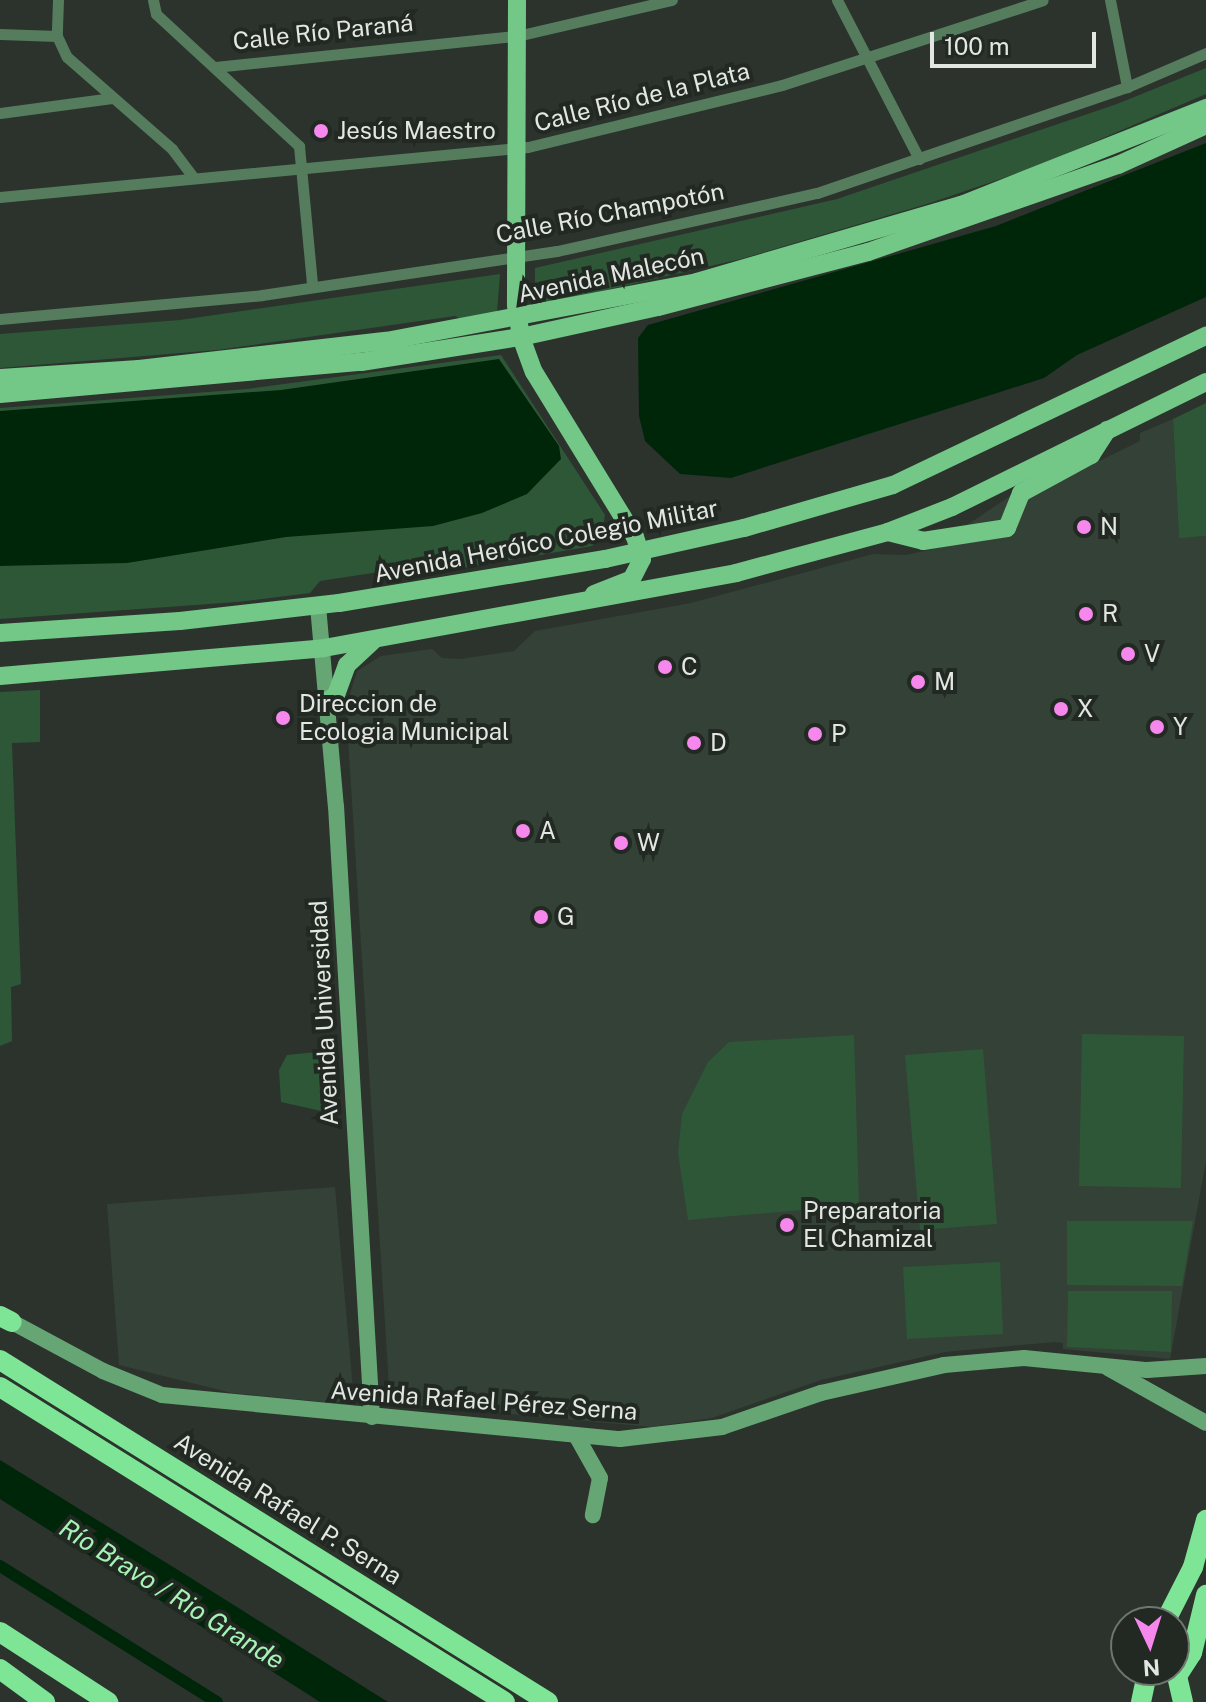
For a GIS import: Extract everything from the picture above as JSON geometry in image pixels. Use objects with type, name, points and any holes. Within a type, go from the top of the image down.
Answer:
[{"type":"highway","name":"Avenida Rafael P. Serna","points":[[0,1360],[548,1702]]},
{"type":"highway","name":"Avenida Rafael P. Serna","points":[[0,1387],[505,1702]]},
{"type":"highway","points":[[1173,1606],[1193,1567],[1206,1520]]},
{"type":"highway","points":[[1183,1702],[1177,1676],[1192,1653],[1206,1595]]},
{"type":"highway","points":[[0,1634],[83,1702]]},
{"type":"highway","points":[[0,1634],[108,1702]]},
{"type":"highway","points":[[0,1669],[42,1702]]},
{"type":"main road","points":[[517,0],[516,257],[520,328],[534,372],[641,552],[641,566],[632,579],[579,605]]},
{"type":"main road","name":"Avenida Malecón","points":[[0,378],[285,355],[520,328],[846,242],[1014,186],[1206,108]]},
{"type":"main road","name":"Avenida Malecón","points":[[0,394],[263,373],[776,280],[868,252],[1089,176],[1206,125]]},
{"type":"main road","name":"Avenida Heróico Colegio Militar","points":[[0,633],[318,606],[641,552],[893,485],[1206,336]]},
{"type":"main road","points":[[0,676],[324,648],[579,605],[736,573],[888,532],[952,507],[1206,382]]},
{"type":"main road","points":[[888,532],[923,541],[1007,528],[1021,493],[1091,455],[1107,430]]},
{"type":"main road","name":"Avenida Universidad","points":[[318,606],[329,700],[372,1417]]},
{"type":"main road","points":[[329,700],[336,695],[347,665],[374,640]]},
{"type":"main road","name":"Avenida Rafael Pérez Serna","points":[[6,1319],[103,1371],[162,1395],[577,1437],[657,1437],[722,1427],[821,1393],[944,1365],[1024,1358],[1169,1371],[1206,1366]]},
{"type":"main road","points":[[1103,1365],[1206,1423]]},
{"type":"main road","points":[[577,1437],[600,1478],[593,1515]]},
{"type":"street","points":[[58,0],[57,36],[67,57],[172,149],[193,177]]},
{"type":"street","points":[[153,0],[156,14],[299,146],[312,284]]},
{"type":"street","name":"Calle Río Paraná","points":[[215,67],[517,36],[672,0]]},
{"type":"street","points":[[837,0],[919,159]]},
{"type":"street","name":"Calle Río de la Plata","points":[[0,197],[301,166],[516,149],[782,85],[1043,0]]},
{"type":"street","points":[[1110,0],[1127,87]]},
{"type":"street","points":[[0,34],[57,36]]},
{"type":"street","name":"Calle Río Champotón","points":[[0,319],[262,295],[312,284],[516,257],[817,193],[1127,87],[1206,53]]},
{"type":"street","points":[[0,113],[112,98]]},
{"type":"shaded area","points":[[1206,68],[1206,94],[1033,168],[930,203],[741,259],[540,304],[535,297],[535,268],[837,199],[1117,104]]},
{"type":"shaded area","points":[[500,274],[497,312],[463,320],[455,316],[217,350],[0,368],[0,334],[180,320]]},
{"type":"shaded area","points":[[501,355],[605,515],[601,538],[592,546],[441,572],[425,565],[320,581],[310,593],[237,602],[0,619],[0,408],[247,389]]},
{"type":"shaded area","points":[[1206,403],[1206,536],[1179,538],[1173,419]]},
{"type":"shaded area","points":[[1173,419],[1179,537],[1206,536],[1206,1161],[1170,1359],[1063,1349],[1063,1343],[1055,1342],[945,1352],[821,1380],[712,1418],[652,1427],[400,1404],[389,1386],[346,707],[357,671],[381,656],[432,649],[442,658],[460,659],[514,651],[535,631],[691,603],[873,554],[906,555],[968,541],[967,525],[1013,494],[1024,498],[1140,441],[1140,433]]},
{"type":"shaded area","points":[[40,690],[40,742],[12,743],[21,984],[11,987],[12,1041],[0,1046],[0,692]]},
{"type":"shaded area","points":[[1082,1034],[1184,1036],[1181,1188],[1079,1186]]},
{"type":"shaded area","points":[[854,1035],[859,1205],[688,1220],[678,1153],[682,1114],[708,1062],[729,1042]]},
{"type":"shaded area","points":[[983,1049],[997,1224],[920,1230],[905,1055]]},
{"type":"shaded area","points":[[326,1051],[331,1059],[330,1113],[281,1102],[279,1070],[287,1055]]},
{"type":"shaded area","points":[[335,1187],[353,1389],[347,1399],[334,1403],[232,1393],[119,1365],[107,1204]]},
{"type":"shaded area","points":[[1067,1221],[1193,1221],[1182,1286],[1067,1285]]},
{"type":"shaded area","points":[[1000,1262],[1003,1334],[907,1339],[903,1267]]},
{"type":"shaded area","points":[[1068,1291],[1172,1291],[1171,1352],[1067,1347]]},
{"type":"water","points":[[1206,143],[1206,297],[1077,355],[1044,378],[731,478],[680,474],[645,441],[639,416],[638,338],[648,325],[996,226]]},
{"type":"water","points":[[499,359],[559,446],[561,459],[527,494],[482,513],[433,526],[286,537],[127,563],[0,566],[0,411],[281,390]]},
{"type":"water","name":"Río Bravo / Rio Grande","points":[[0,1460],[388,1702],[320,1702],[0,1499]]},
{"type":"waterway","points":[[0,1566],[217,1702]]},
{"type":"place","name":"Jesús Maestro","points":[[321,131]]},
{"type":"place","name":"N","points":[[1084,527]]},
{"type":"place","name":"R","points":[[1086,614]]},
{"type":"place","name":"V","points":[[1128,654]]},
{"type":"place","name":"C","points":[[665,667]]},
{"type":"place","name":"M","points":[[918,682]]},
{"type":"place","name":"X","points":[[1061,709]]},
{"type":"place","name":"Direccion de Ecologia Municipal","points":[[283,718]]},
{"type":"place","name":"Y","points":[[1157,727]]},
{"type":"place","name":"P","points":[[815,734]]},
{"type":"place","name":"D","points":[[694,743]]},
{"type":"place","name":"A","points":[[523,831]]},
{"type":"place","name":"W","points":[[621,843]]},
{"type":"place","name":"G","points":[[541,917]]},
{"type":"place","name":"Preparatoria El Chamizal","points":[[787,1225]]}]
